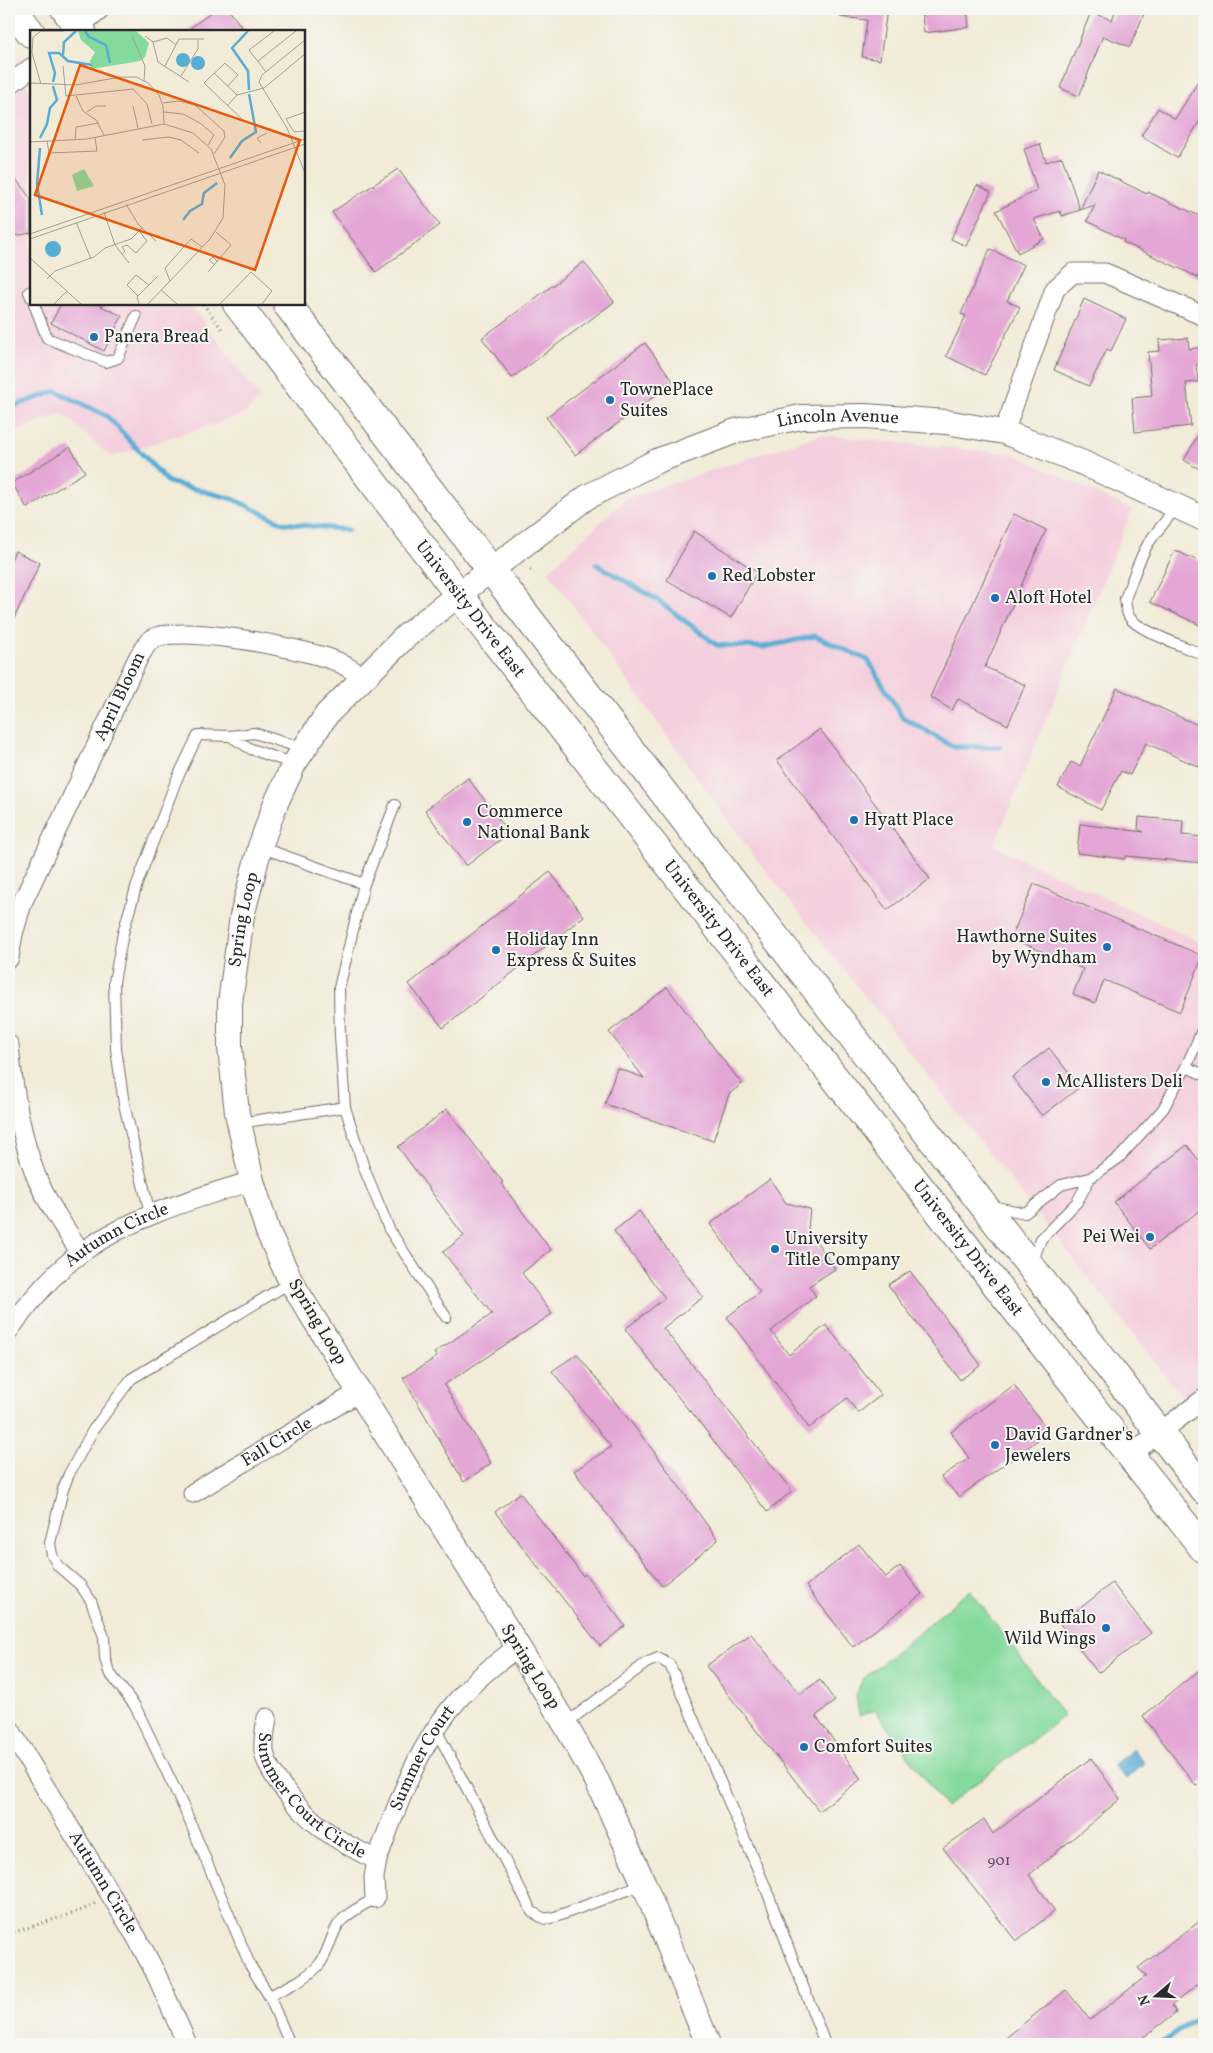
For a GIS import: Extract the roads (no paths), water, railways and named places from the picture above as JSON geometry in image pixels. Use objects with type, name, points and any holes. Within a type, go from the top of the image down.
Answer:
[{"type":"main road","points":[[13,9],[30,32]]},
{"type":"main road","name":"University Drive East","points":[[239,305],[459,594],[1204,1549]]},
{"type":"main road","points":[[288,305],[1204,1490]]},
{"type":"main road","points":[[838,1082],[868,1056]]},
{"type":"street","points":[[75,24],[100,9]]},
{"type":"street","points":[[9,85],[30,69]]},
{"type":"street","points":[[1004,432],[1055,289],[1072,273],[1105,273],[1204,316]]},
{"type":"street","name":"Lincoln Avenue","points":[[459,594],[587,498],[657,461],[736,431],[801,417],[865,416],[946,422],[1004,432],[1081,462],[1204,519]]},
{"type":"street","name":"Spring Loop","points":[[459,594],[406,636],[327,714],[299,756],[275,805],[260,847],[242,916],[230,1003],[230,1047],[239,1123],[252,1181],[268,1232],[291,1282],[518,1647],[597,1781],[644,1884],[708,2044]]},
{"type":"street","name":"April Bloom","points":[[9,958],[13,934],[22,904],[140,656],[150,640],[164,634],[190,634],[247,641],[333,660],[363,677]]},
{"type":"street","points":[[9,1045],[19,1122],[37,1178],[60,1220],[81,1252]]},
{"type":"street","name":"Autumn Circle","points":[[9,1330],[48,1283],[81,1252],[150,1214],[252,1181]]},
{"type":"street","name":"Fall Circle","points":[[193,1493],[360,1392]]},
{"type":"street","points":[[1131,1454],[1204,1399]]},
{"type":"street","name":"Summer Court","points":[[375,1898],[374,1877],[377,1860],[405,1786],[435,1728],[470,1686],[518,1647]]},
{"type":"street","name":"Summer Court Circle","points":[[267,1718],[264,1734],[264,1751],[267,1763],[296,1805],[328,1835],[350,1848],[377,1860]]},
{"type":"street","name":"Autumn Circle","points":[[9,1728],[137,1938],[156,1974],[187,2044]]},
{"type":"lane","points":[[34,305],[47,338],[106,362],[118,358],[136,316]]},
{"type":"lane","points":[[1176,506],[1142,556],[1126,599],[1127,614],[1137,625],[1204,655]]},
{"type":"lane","points":[[150,1214],[124,1104],[116,1049],[114,982],[123,933],[137,884],[176,781],[198,735],[230,736],[254,733],[299,756]]},
{"type":"lane","points":[[230,736],[251,749],[299,756]]},
{"type":"lane","points":[[395,805],[364,884],[339,988],[345,1107],[364,1168],[389,1229],[446,1317]]},
{"type":"lane","points":[[260,847],[364,884]]},
{"type":"lane","points":[[983,1204],[1024,1213],[1061,1185],[1090,1178],[1119,1158],[1163,1109],[1186,1067],[1204,1026]]},
{"type":"lane","points":[[1186,1067],[1204,1075]]},
{"type":"lane","points":[[239,1123],[345,1107]]},
{"type":"lane","points":[[1031,1266],[1041,1239],[1077,1202],[1090,1178]]},
{"type":"lane","points":[[290,2044],[269,1996],[250,1965],[185,1810],[135,1706],[109,1672],[105,1658],[104,1637],[91,1601],[81,1586],[58,1566],[52,1555],[50,1543],[68,1474],[93,1430],[131,1379],[291,1282]]},
{"type":"lane","points":[[565,1724],[646,1663],[658,1658],[670,1665],[766,1886],[825,2044]]},
{"type":"lane","points":[[435,1728],[532,1912],[545,1919],[555,1917],[644,1884]]},
{"type":"lane","points":[[269,1996],[304,1977],[316,1968],[324,1960],[334,1934],[344,1918],[375,1898]]},
{"type":"water","points":[[1134,1749],[1144,1763],[1126,1779],[1113,1765]]},
{"type":"waterway","points":[[9,408],[56,391],[107,416],[168,482],[233,499],[283,523],[348,530]]},
{"type":"waterway","points":[[596,564],[656,599],[717,645],[764,647],[815,636],[868,660],[902,717],[954,747],[1000,747]]},
{"type":"waterway","points":[[1160,2044],[1204,2013]]},
{"type":"place","name":"Panera Bread","points":[[94,337]]},
{"type":"place","name":"TownePlace Suites","points":[[610,400]]},
{"type":"place","name":"Red Lobster","points":[[712,576]]},
{"type":"place","name":"Aloft Hotel","points":[[995,598]]},
{"type":"place","name":"Hyatt Place","points":[[854,820]]},
{"type":"place","name":"Commerce National Bank","points":[[467,822]]},
{"type":"place","name":"Hawthorne Suites by Wyndham","points":[[1107,947]]},
{"type":"place","name":"Holiday Inn Express & Suites","points":[[496,950]]},
{"type":"place","name":"McAllisters Deli","points":[[1046,1082]]},
{"type":"place","name":"Pei Wei","points":[[1150,1237]]},
{"type":"place","name":"University Title Company","points":[[775,1249]]},
{"type":"place","name":"David Gardner's Jewelers","points":[[995,1445]]},
{"type":"place","name":"Buffalo Wild Wings","points":[[1106,1628]]},
{"type":"place","name":"Comfort Suites","points":[[804,1747]]}]
